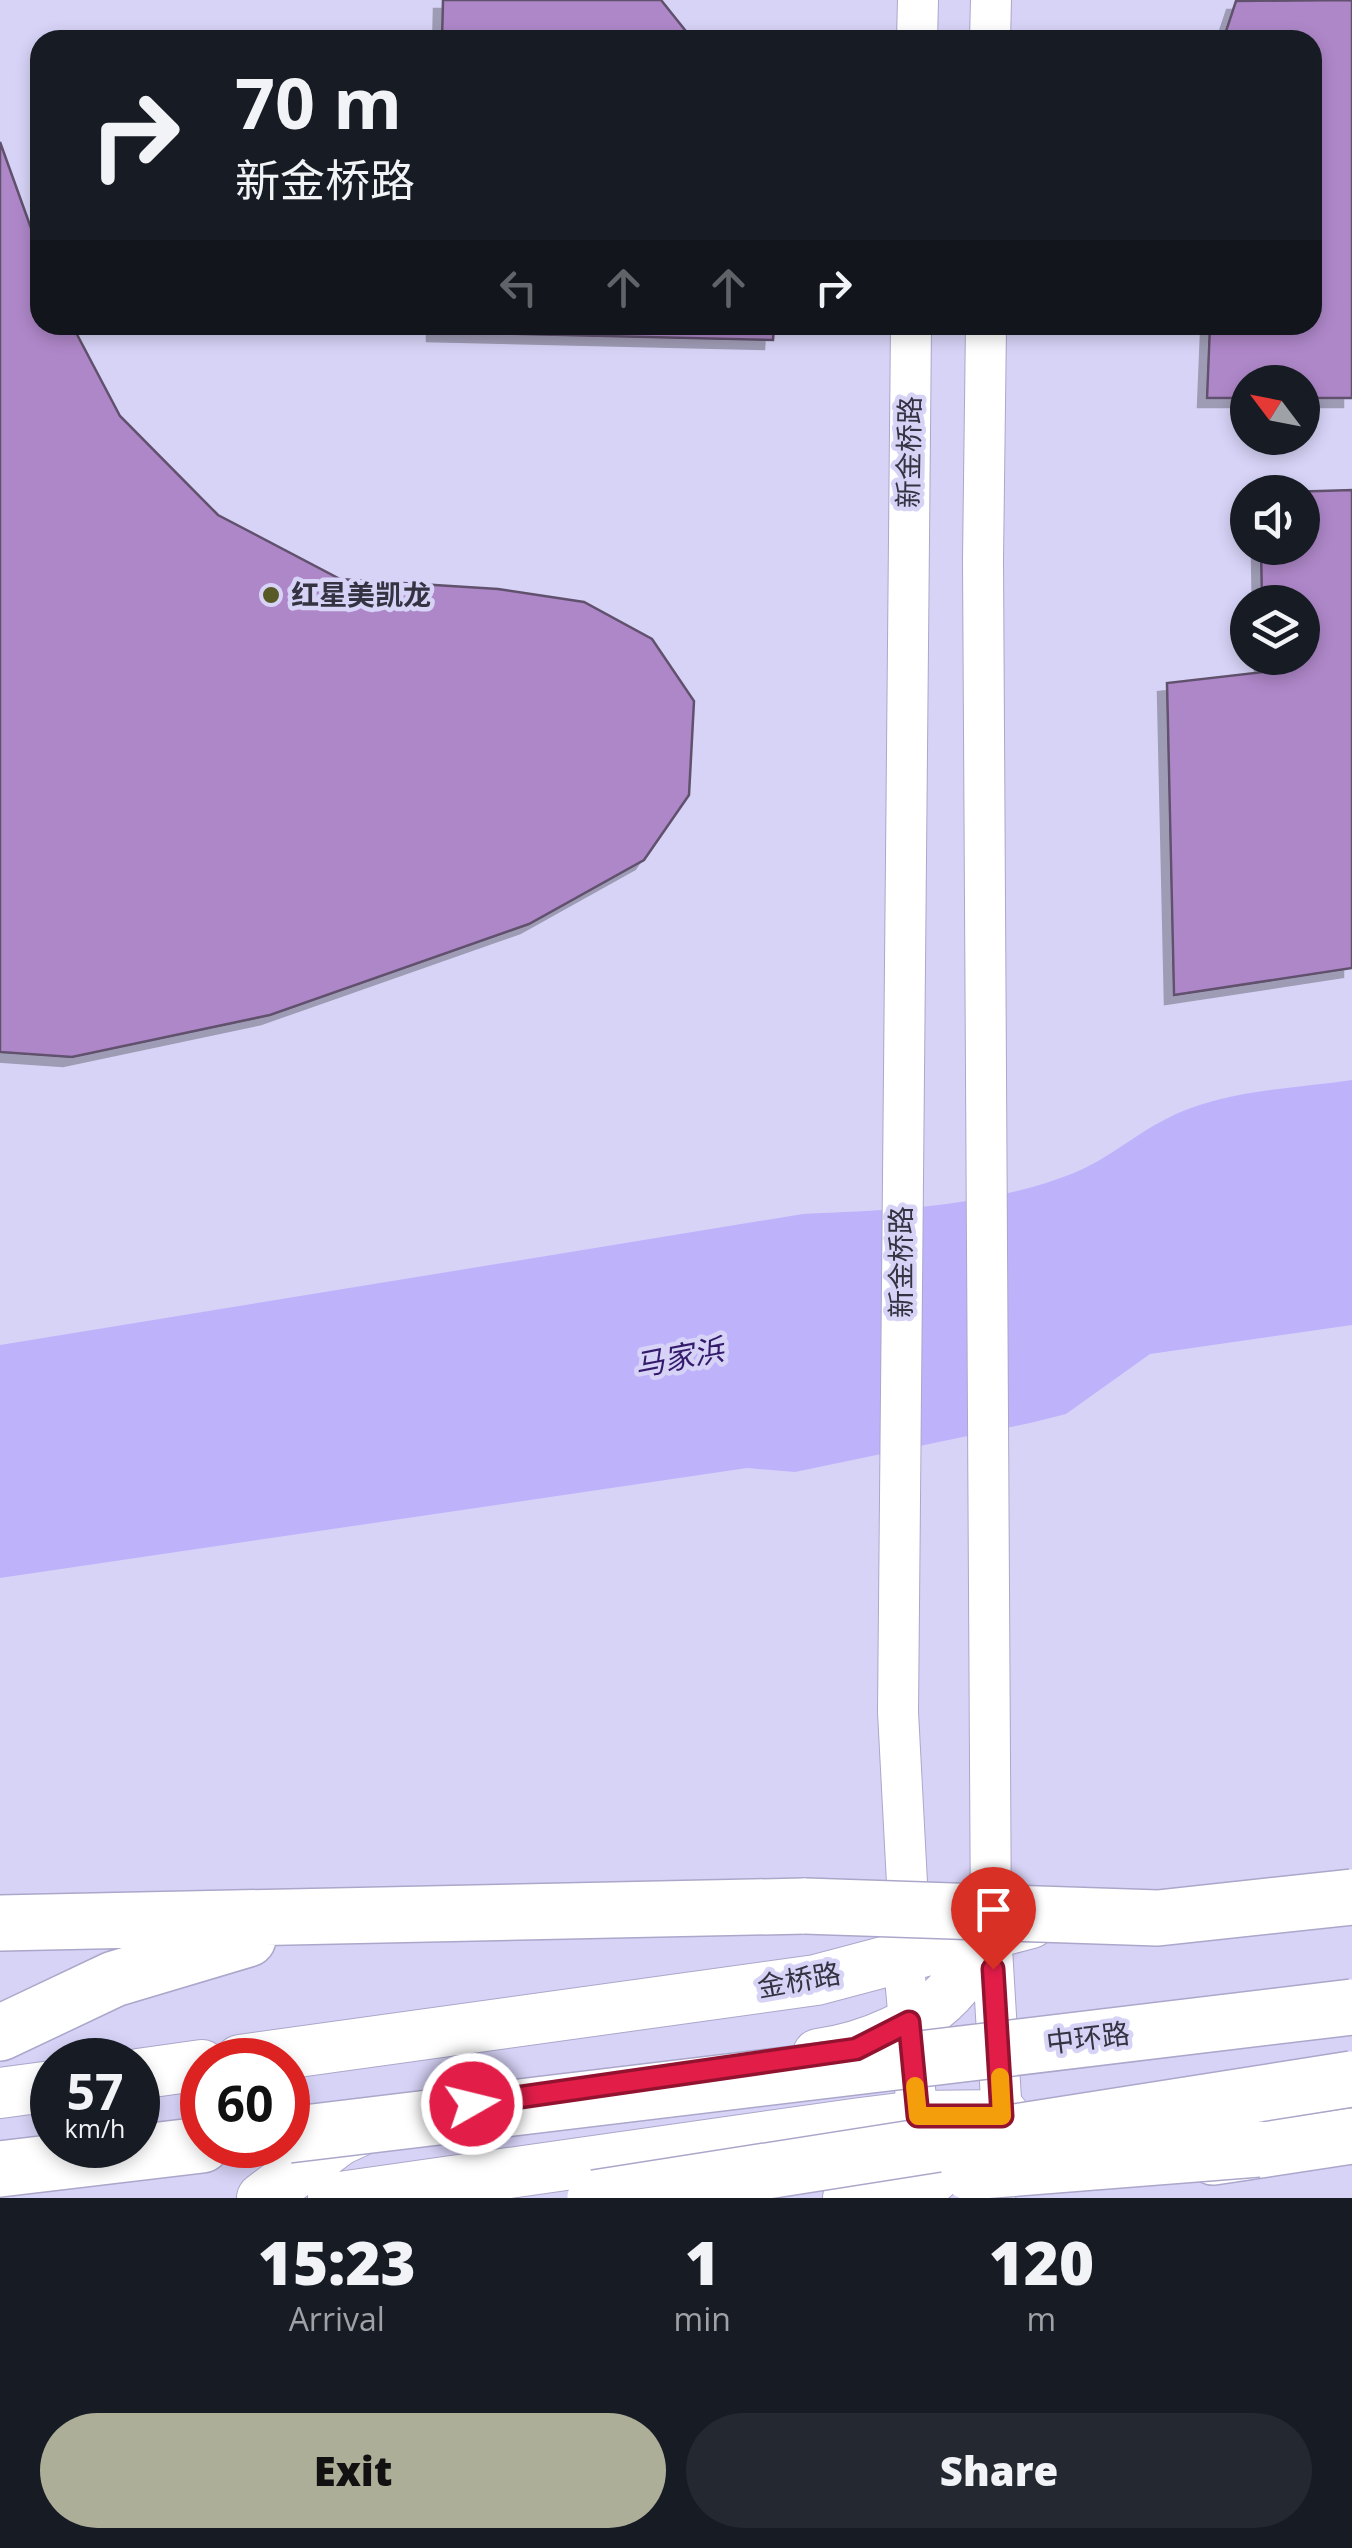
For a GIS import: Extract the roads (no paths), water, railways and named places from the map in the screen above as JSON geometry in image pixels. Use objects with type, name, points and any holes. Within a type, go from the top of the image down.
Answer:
[{"type":"highway","points":[[0,1923],[805,1906],[1158,1918],[1352,1897]]},
{"type":"highway","points":[[0,2033],[114,1979],[218,1944],[325,1924],[429,1915]]},
{"type":"highway","name":"中环路","points":[[310,2131],[1352,2007]]},
{"type":"highway","points":[[595,2198],[1352,2080]]},
{"type":"highway","points":[[997,2198],[1258,2149],[1352,2136]]},
{"type":"highway","points":[[0,2169],[180,2148]]},
{"type":"highway","points":[[642,2198],[1258,2149]]},
{"type":"main road","name":"金桥路","points":[[310,2050],[816,1980],[1046,1919],[1352,1872]]},
{"type":"main road","points":[[262,2198],[340,2140],[394,2115],[856,2049],[909,2022],[955,1987],[991,1932]]},
{"type":"main road","points":[[333,2198],[918,2116],[1002,2116],[1352,2080]]},
{"type":"main road","points":[[0,2093],[30,2089]]},
{"type":"main road","points":[[848,2198],[923,2193],[1002,2116]]},
{"type":"street","points":[[917,30],[918,0]]},
{"type":"street","points":[[990,0],[990,30]]},
{"type":"street","name":"新金桥路","points":[[912,335],[898,1712],[907,1883],[903,1955],[923,2193]]},
{"type":"street","points":[[986,335],[991,1932],[1002,2116],[997,2198]]},
{"type":"water","name":"马家浜","points":[[1352,1080],[1352,1325],[1150,1354],[1066,1414],[795,1472],[747,1468],[0,1578],[0,1345],[803,1214],[974,1200],[1074,1173],[1187,1109],[1257,1092]]},
{"type":"place","name":"红星美凯龙","points":[[271,595]]}]
